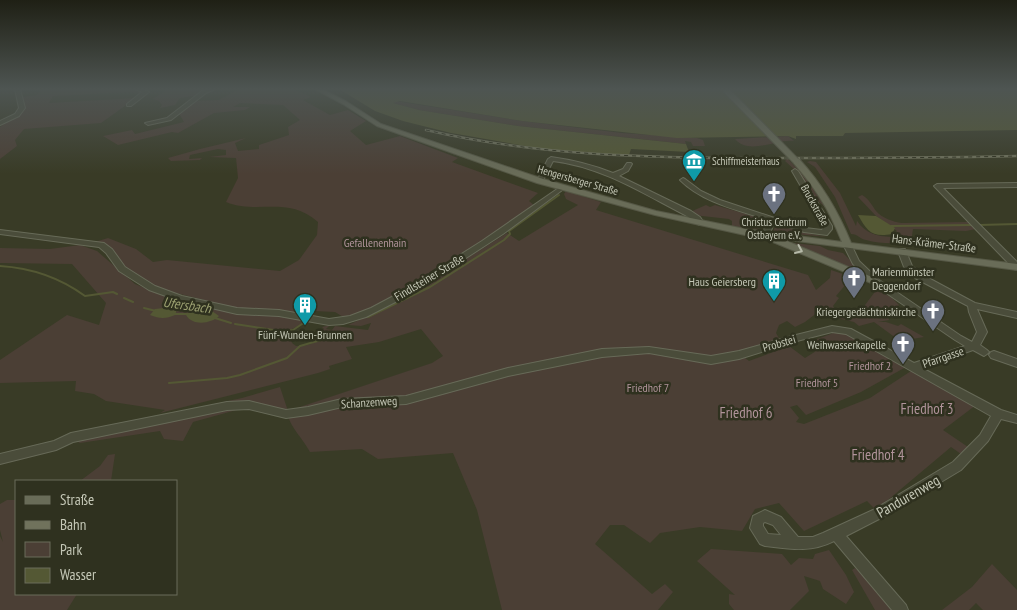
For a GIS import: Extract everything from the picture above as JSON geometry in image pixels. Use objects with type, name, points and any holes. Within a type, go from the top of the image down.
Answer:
[{"type":"main road","name":"Hengersberger Straße","points":[[367,117],[379,125],[486,164],[563,188],[689,217],[700,223],[766,235],[847,244]]},
{"type":"main road","points":[[752,117],[796,161],[824,193],[836,215],[847,244]]},
{"type":"main road","points":[[766,235],[876,282]]},
{"type":"main road","name":"Hans-Krämer-Straße","points":[[847,244],[1017,267]]},
{"type":"street","points":[[0,123],[12,117]]},
{"type":"street","points":[[148,123],[171,117]]},
{"type":"street","points":[[540,181],[551,159],[568,160],[588,165],[613,176],[689,217]]},
{"type":"street","points":[[613,176],[627,167],[631,185]]},
{"type":"street","name":"Bruckstraße","points":[[772,219],[819,233],[826,231],[828,226],[795,171]]},
{"type":"street","points":[[683,180],[712,199],[772,219],[766,235]]},
{"type":"street","points":[[1017,185],[937,186],[1017,267]]},
{"type":"street","name":"Findlsteiner Straße","points":[[0,232],[101,245],[109,251],[122,269],[152,288],[180,298],[237,311],[279,313],[329,322],[349,320],[370,312],[417,286],[500,234],[563,188]]},
{"type":"street","points":[[847,244],[856,262],[876,282],[973,347],[1017,363]]},
{"type":"street","points":[[902,251],[908,267],[918,276],[972,309],[1017,315]]},
{"type":"street","points":[[972,309],[982,332],[979,340],[973,347]]},
{"type":"street","name":"Probstei","points":[[711,360],[739,355],[832,329],[848,332],[912,367]]},
{"type":"street","name":"Pfarrgasse","points":[[912,367],[973,347]]},
{"type":"street","name":"Schanzenweg","points":[[0,459],[71,438],[227,406],[249,405],[286,414],[342,403],[406,400],[515,371],[602,353],[649,350],[711,360]]},
{"type":"street","points":[[912,367],[998,414],[1017,419]]},
{"type":"street","name":"Pandurenweg","points":[[795,544],[813,543],[836,534],[890,507],[957,466],[984,438],[998,414]]},
{"type":"street","points":[[836,534],[901,610]]},
{"type":"green space","points":[[13,117],[109,117],[101,123],[24,129],[15,140],[17,146],[0,159],[0,127]]},
{"type":"green space","name":"Gefallenenhain","points":[[181,117],[206,117],[178,133],[172,132],[118,145],[103,136],[132,130],[135,134],[184,122]]},
{"type":"green space","name":"Gefallenenhain","points":[[297,117],[360,117],[366,121],[350,131],[366,145],[400,136],[458,158],[452,162],[538,193],[529,201],[535,206],[403,291],[369,309],[345,318],[335,312],[314,311],[311,318],[244,310],[160,289],[127,269],[95,242],[108,238],[136,249],[153,262],[167,260],[280,271],[299,260],[317,235],[318,222],[307,214],[295,209],[284,207],[249,207],[226,202],[238,178],[236,158],[209,157],[226,155],[226,150],[218,149],[190,155],[189,159],[202,158],[200,160],[171,161],[168,158],[246,138],[235,143],[238,151],[259,149],[259,145],[289,135],[288,127],[300,120]]},
{"type":"green space","points":[[465,117],[500,117],[622,133],[697,138],[703,140],[705,146],[693,146],[691,142],[685,141],[686,144],[518,126]]},
{"type":"green space","points":[[788,136],[794,141],[756,146],[741,144],[735,139]]},
{"type":"green space","points":[[682,158],[788,159],[806,178],[824,206],[812,196],[797,172],[785,161],[787,159],[681,160]]},
{"type":"green space","points":[[807,162],[816,162],[840,193],[856,226],[857,221],[864,229],[872,233],[891,237],[897,231],[876,216],[858,197],[862,195],[884,218],[895,222],[968,222],[976,229],[966,231],[913,229],[911,242],[906,243],[882,243],[851,234],[835,197],[815,167]]},
{"type":"green space","points":[[566,191],[601,202],[596,210],[808,275],[816,290],[830,278],[831,270],[852,277],[836,296],[839,298],[833,306],[841,314],[860,317],[865,310],[862,309],[877,289],[892,298],[899,305],[888,316],[889,320],[878,322],[886,322],[898,326],[901,324],[924,337],[900,341],[874,322],[859,326],[854,322],[837,318],[822,309],[795,327],[787,321],[779,325],[776,333],[781,342],[744,357],[749,361],[789,346],[805,358],[821,348],[812,341],[836,332],[848,333],[906,367],[861,392],[806,415],[797,405],[790,407],[799,418],[796,422],[804,424],[870,398],[911,371],[915,371],[976,405],[943,430],[968,447],[961,454],[951,447],[876,510],[867,501],[804,531],[779,503],[755,509],[742,531],[700,527],[660,533],[650,543],[624,525],[610,525],[595,544],[652,594],[665,584],[673,592],[658,610],[502,610],[477,510],[453,453],[378,459],[362,449],[310,452],[293,427],[287,411],[240,409],[193,422],[183,441],[164,439],[160,431],[80,443],[71,438],[78,433],[242,398],[280,387],[288,411],[432,363],[443,356],[421,329],[379,342],[346,347],[352,359],[329,366],[330,369],[318,373],[160,413],[165,410],[106,401],[94,394],[75,391],[76,381],[0,383],[0,360],[67,315],[99,325],[106,303],[72,264],[0,263],[0,248],[50,249],[80,245],[97,251],[135,284],[169,298],[242,315],[278,315],[309,321],[288,331],[292,343],[296,346],[303,346],[312,344],[320,338],[316,336],[324,329],[322,327],[330,325],[326,329],[332,330],[335,326],[368,330],[371,323],[361,326],[348,325],[395,304],[507,233],[519,241],[578,205],[566,199],[564,194]]},
{"type":"green space","points":[[706,205],[710,207],[715,205],[767,220],[759,230],[732,226],[732,221],[729,219],[693,215],[690,212]]},
{"type":"green space","points":[[777,222],[811,234],[828,237],[773,232]]},
{"type":"green space","points":[[793,243],[820,246],[843,253],[865,275],[793,246]]},
{"type":"green space","points":[[115,454],[111,480],[81,480],[100,466],[108,455]]},
{"type":"green space","points":[[7,500],[15,500],[15,595],[76,595],[67,610],[0,610],[0,536],[3,542],[0,530],[0,504]]},
{"type":"green space","points":[[711,549],[782,554],[791,565],[799,558],[813,559],[815,554],[829,550],[846,575],[854,592],[846,604],[823,589],[820,581],[804,576],[809,591],[790,610],[734,610],[729,604],[729,594],[735,595],[697,561]]},
{"type":"green space","points":[[992,564],[1017,590],[1017,610],[983,610],[976,603],[969,610],[942,610],[972,587]]},
{"type":"green space","points":[[855,568],[872,584],[894,610],[875,610],[852,570]]},
{"type":"water","points":[[393,117],[465,117],[518,126],[686,144],[689,152],[631,149],[629,155],[560,152],[451,133]]},
{"type":"water","points":[[500,117],[1017,117],[1017,130],[845,133],[843,136],[796,136],[796,139],[788,136],[677,138]]},
{"type":"water","points":[[858,215],[876,216],[895,228],[892,234],[875,234],[867,229]]},
{"type":"water","points":[[173,307],[177,310],[175,315],[163,318],[150,315],[155,309]]},
{"type":"water","points":[[193,309],[212,311],[219,316],[216,319],[202,323],[193,321],[186,315]]},
{"type":"waterway","name":"Ufersbach","points":[[368,317],[430,287],[504,240],[510,234],[509,231],[559,195]]},
{"type":"waterway","points":[[979,225],[1017,224]]},
{"type":"waterway","points":[[891,226],[972,225]]},
{"type":"waterway","name":"Ufersbach","points":[[0,266],[34,271],[55,279],[85,296],[113,292],[117,294]]},
{"type":"waterway","name":"Ufersbach","points":[[124,298],[133,302]]},
{"type":"waterway","name":"Ufersbach","points":[[144,308],[156,311]]},
{"type":"waterway","name":"Ufersbach","points":[[173,314],[188,314]]},
{"type":"waterway","name":"Ufersbach","points":[[215,318],[231,323]]},
{"type":"waterway","name":"Ufersbach","points":[[235,324],[280,331],[293,330],[305,322]]},
{"type":"waterway","points":[[169,383],[227,378],[240,375],[287,358],[300,346],[342,334]]},
{"type":"railway","points":[[426,130],[510,145],[594,154],[636,156],[764,158],[1017,156]]},
{"type":"place","name":"Schiffmeisterhaus","points":[[694,182]]},
{"type":"place","name":"Christus Centrum Ostbayern e.V.","points":[[774,215]]},
{"type":"place","name":"Marienmünster Deggendorf","points":[[854,299]]},
{"type":"place","name":"Haus Geiersberg","points":[[774,302]]},
{"type":"place","name":"Fünf-Wunden-Brunnen","points":[[305,326]]},
{"type":"place","name":"Kriegergedächtniskirche","points":[[933,332]]},
{"type":"place","name":"Weihwasserkapelle","points":[[903,365]]},
{"type":"park label","name":"Friedhof 2","points":[[870,365]]},
{"type":"park label","name":"Friedhof 5","points":[[817,382]]},
{"type":"park label","name":"Friedhof 7","points":[[648,387]]},
{"type":"park label","name":"Friedhof 3","points":[[927,408]]},
{"type":"park label","name":"Friedhof 6","points":[[746,412]]},
{"type":"park label","name":"Friedhof 4","points":[[878,454]]}]
